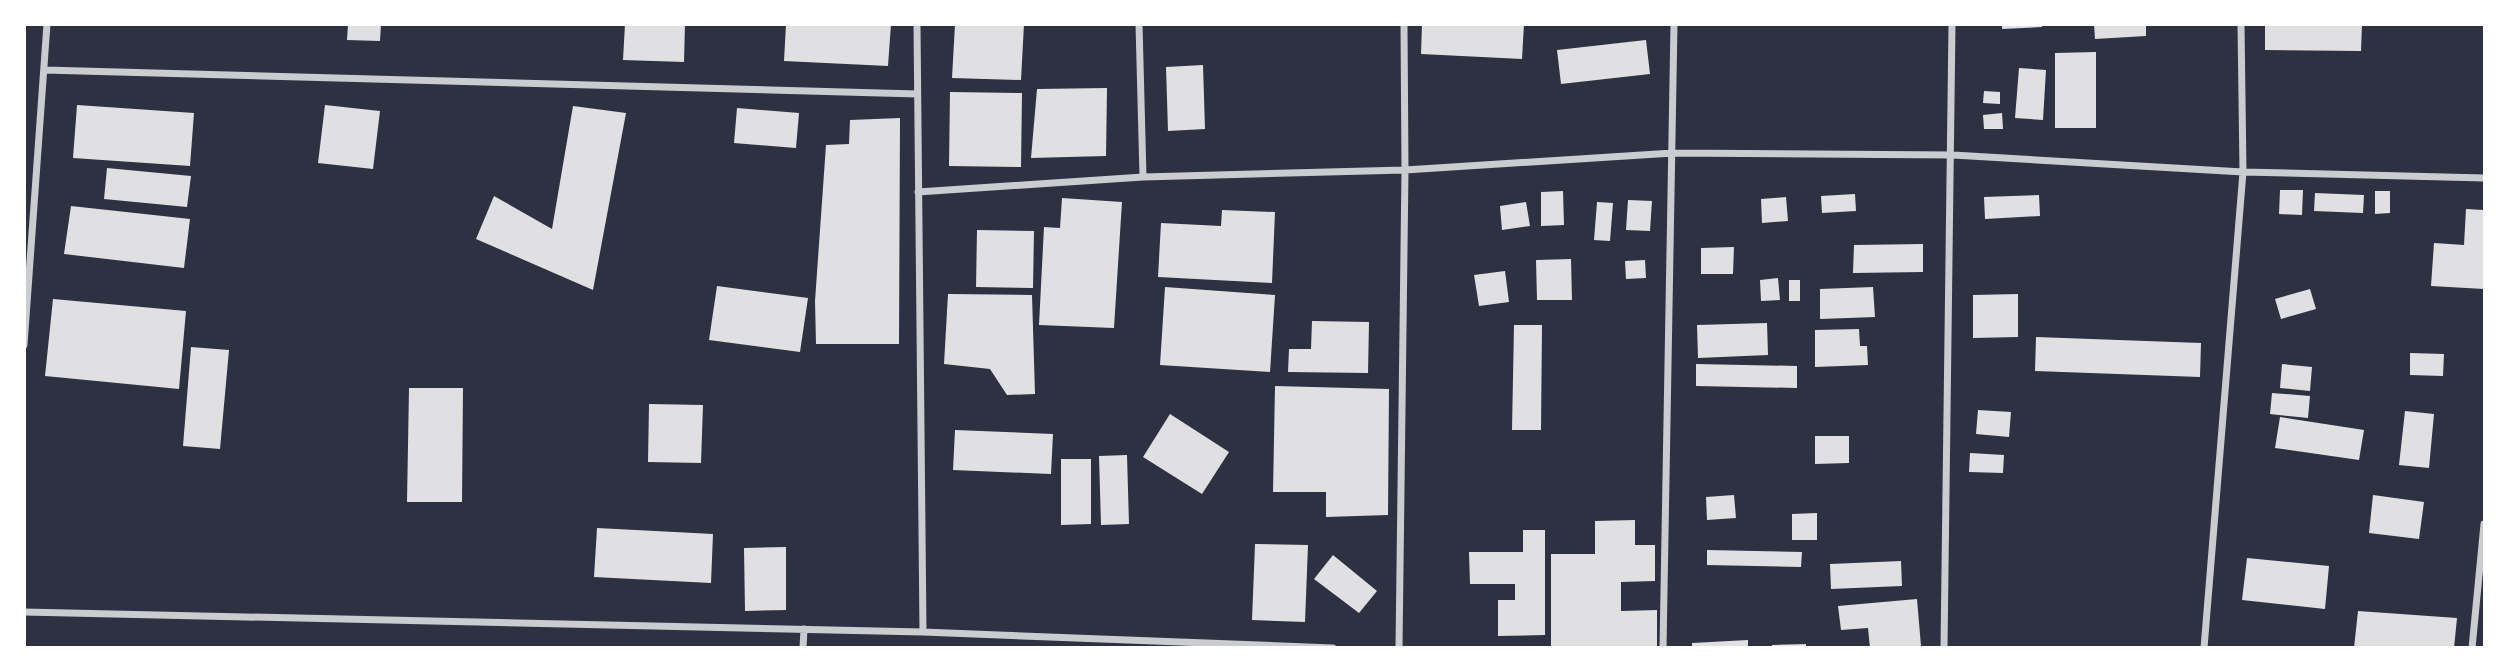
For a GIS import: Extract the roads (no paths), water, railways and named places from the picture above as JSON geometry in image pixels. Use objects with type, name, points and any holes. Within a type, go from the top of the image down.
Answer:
[{"type":"street","points":[[24,345],[47,24]]},
{"type":"street","points":[[917,24],[923,632]]},
{"type":"street","points":[[1139,24],[1143,177]]},
{"type":"street","points":[[1399,648],[1405,170],[1404,24]]},
{"type":"street","points":[[1663,648],[1674,24]]},
{"type":"street","points":[[1944,648],[1953,155],[1952,24]]},
{"type":"street","points":[[2204,648],[2243,172],[2241,24]]},
{"type":"street","points":[[44,70],[918,93]]},
{"type":"street","points":[[918,192],[1143,177],[1405,170],[1673,153],[1953,155],[2243,172],[2484,178]]},
{"type":"street","points":[[2472,648],[2484,524]]},
{"type":"street","points":[[24,612],[923,632],[1333,648]]},
{"type":"street","points":[[803,648],[804,629]]}]
